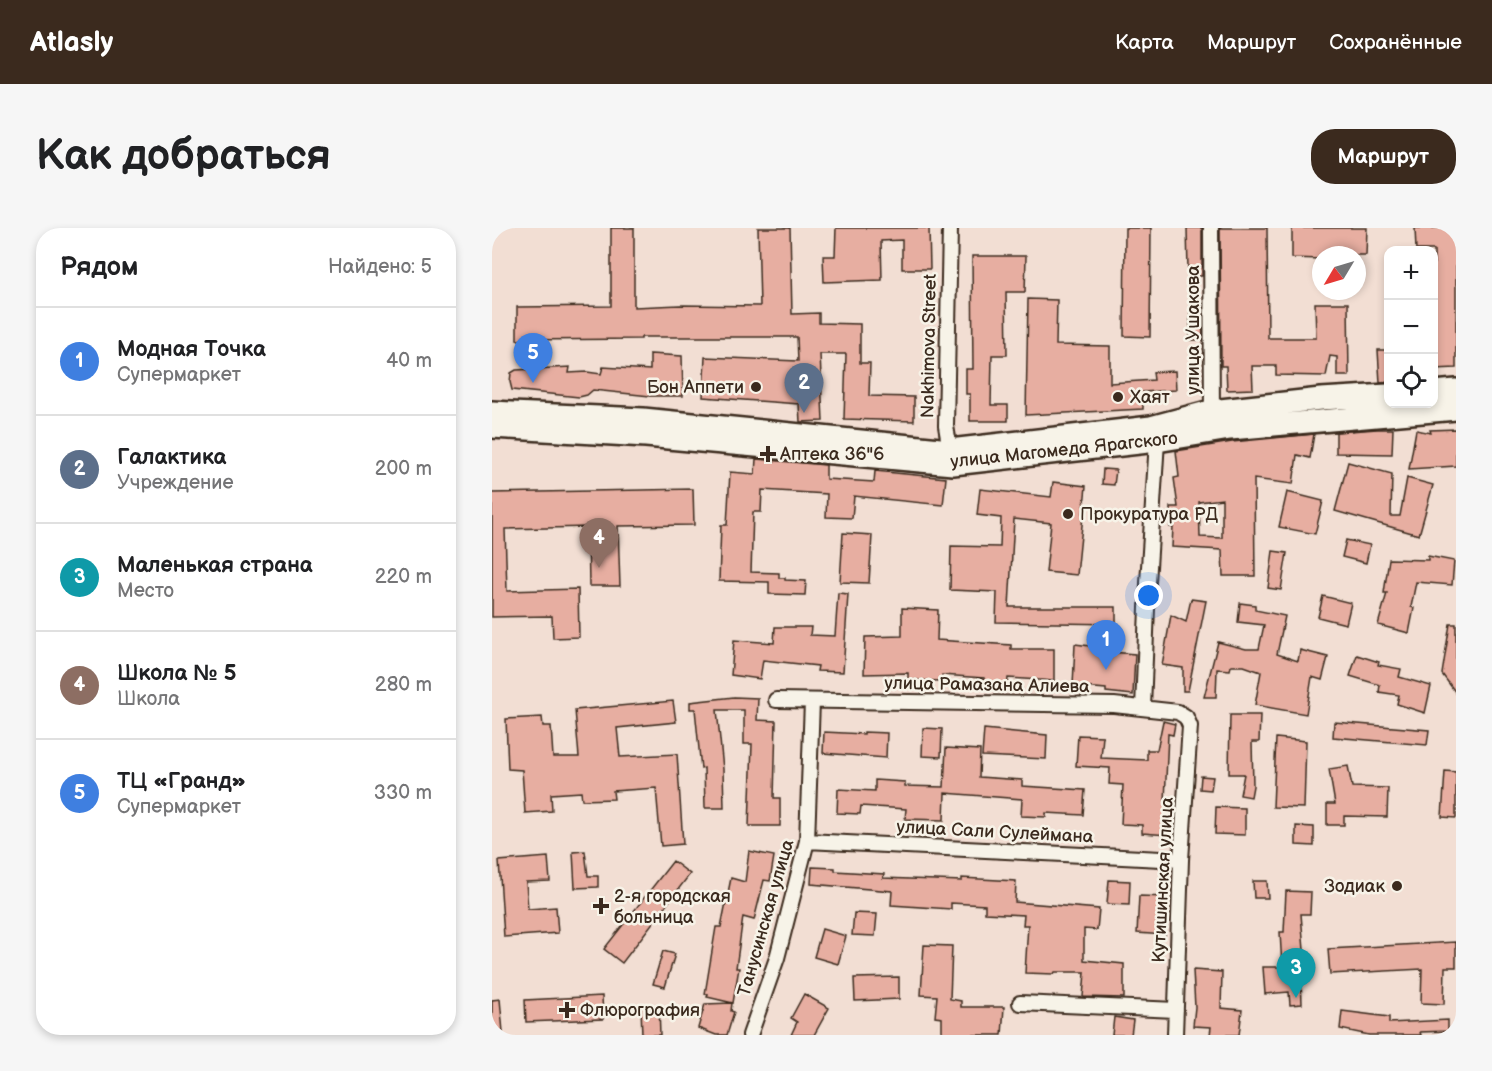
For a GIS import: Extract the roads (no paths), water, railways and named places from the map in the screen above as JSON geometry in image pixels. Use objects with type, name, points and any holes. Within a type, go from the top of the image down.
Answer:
[{"type":"main road","points":[[1438,392],[1456,390]]},
{"type":"main road","name":"улица Магомеда Ярагского","points":[[495,422],[646,436],[952,457],[1154,434],[1322,399],[1384,395]]},
{"type":"main road","name":"улица Магомеда Ярагского","points":[[1212,421],[1456,409]]},
{"type":"street","name":"Nakhimova Street","points":[[950,228],[946,426],[952,457]]},
{"type":"street","name":"улица Ушакова","points":[[1211,228],[1212,421]]},
{"type":"street","points":[[1143,708],[1154,434]]},
{"type":"street","name":"улица Рамазана Алиева","points":[[777,700],[1114,705],[1178,712],[1186,717],[1190,726]]},
{"type":"street","name":"Танусинская улица","points":[[750,1035],[777,958],[807,841],[812,701]]},
{"type":"street","name":"Кутишинская улица","points":[[1175,1035],[1181,860],[1190,726]]},
{"type":"street","name":"улица Сали Сулеймана","points":[[807,841],[1181,860]]},
{"type":"street","points":[[1020,1003],[1176,1010]]},
{"type":"place","name":"ТЦ «Гранд»","points":[[533,383]]},
{"type":"place","name":"Бон Аппети","points":[[756,387]]},
{"type":"place","name":"Хаят","points":[[1118,397]]},
{"type":"place","name":"Галактика","points":[[804,413]]},
{"type":"place","name":"Аптека 36\"6","points":[[768,454]]},
{"type":"place","name":"Прокуратура РД","points":[[1068,514]]},
{"type":"place","name":"Школа № 5","points":[[599,568]]},
{"type":"place","name":"Модная Точка","points":[[1106,670]]},
{"type":"place","name":"Зодиак","points":[[1397,886]]},
{"type":"place","name":"2-я городская больница","points":[[601,906]]},
{"type":"place","name":"Маленькая страна","points":[[1296,998]]},
{"type":"place","name":"Флюрография","points":[[567,1010]]}]
